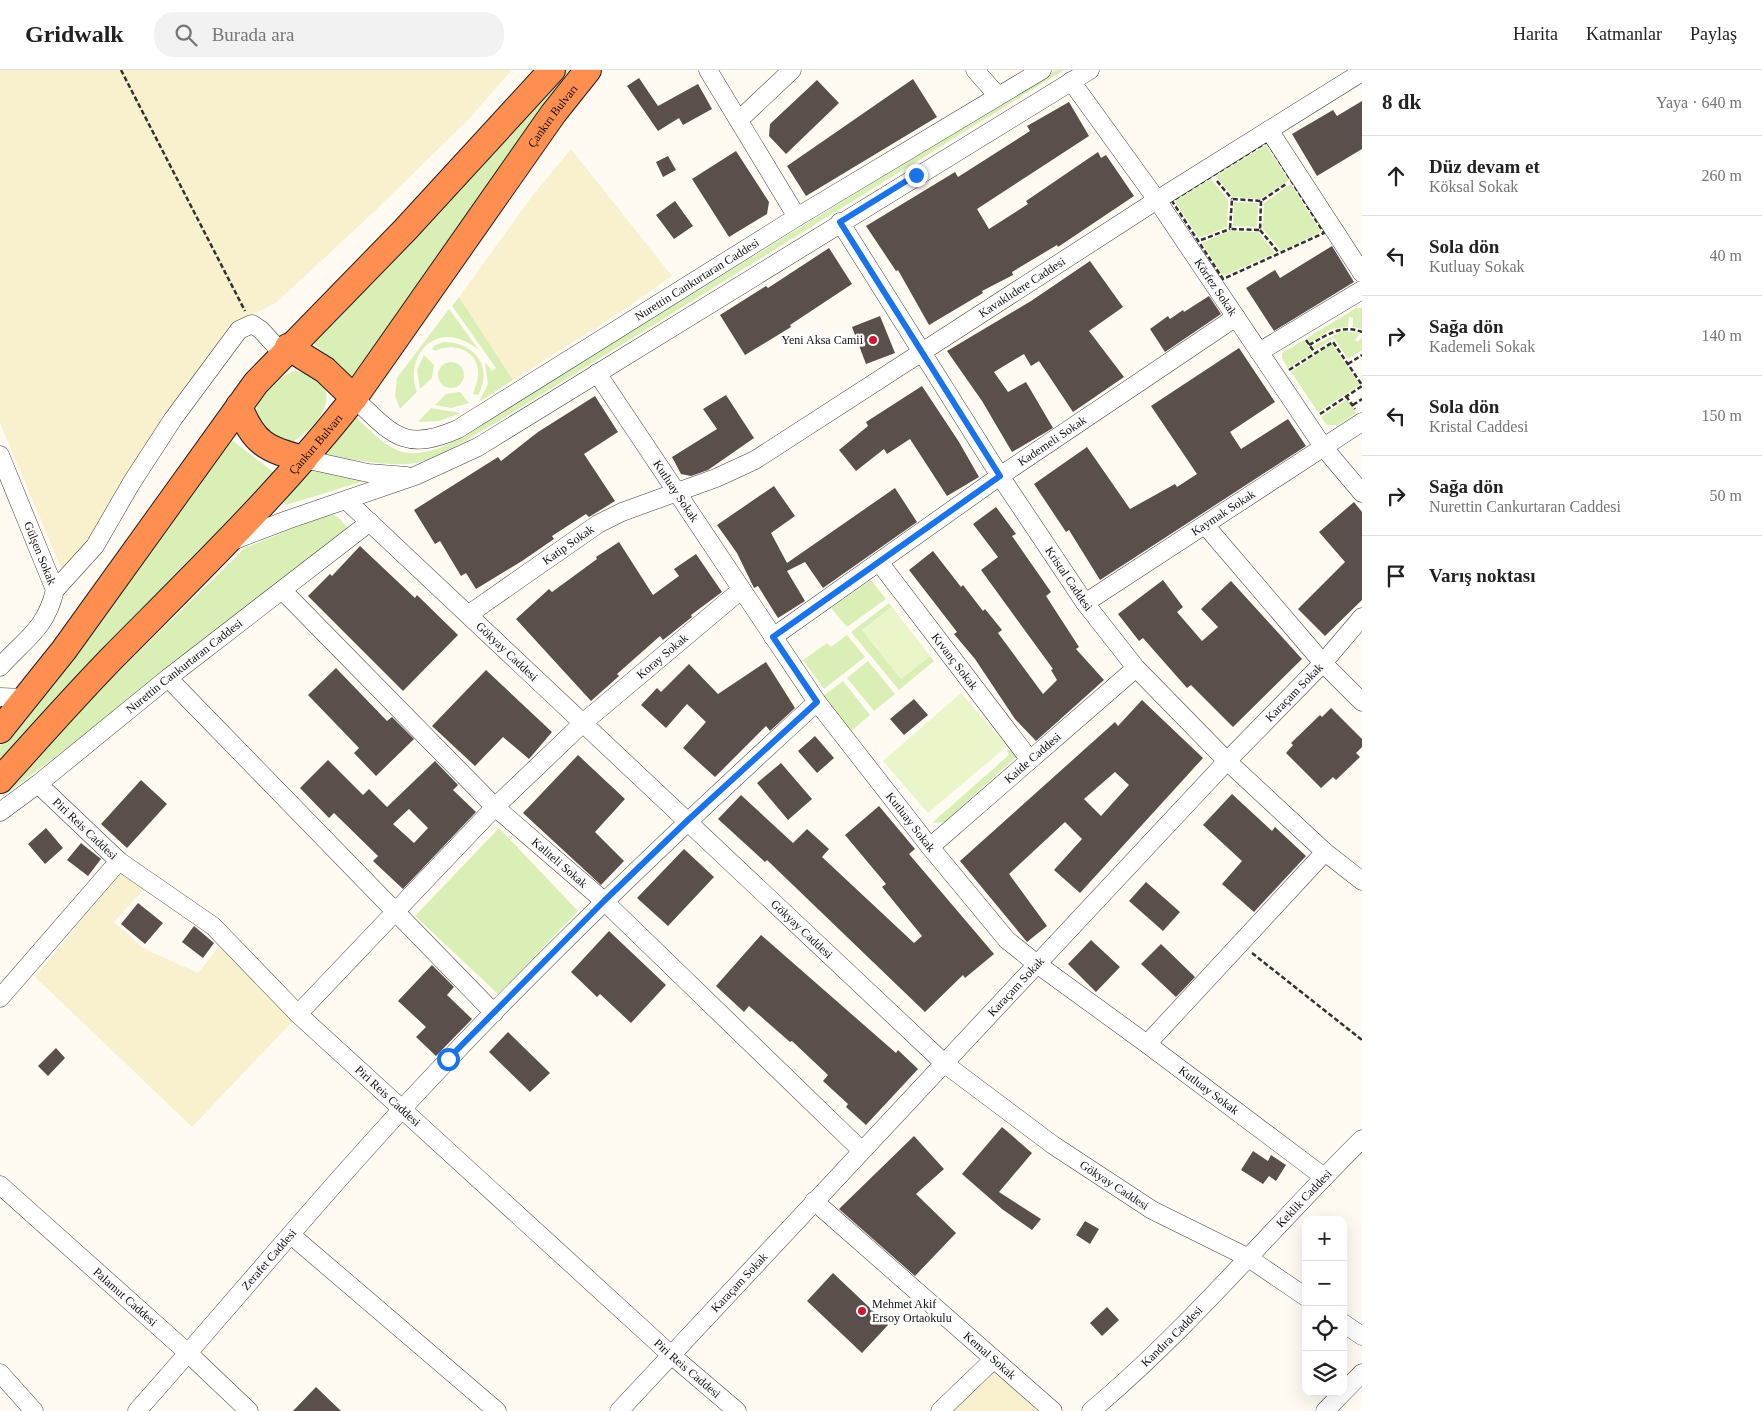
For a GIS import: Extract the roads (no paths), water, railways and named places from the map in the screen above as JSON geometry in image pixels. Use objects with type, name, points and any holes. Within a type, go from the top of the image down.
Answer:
[{"type":"highway","points":[[0,730],[64,650],[256,383],[285,350],[405,230],[552,70]]},
{"type":"highway","name":"Çankırı Bulvarı","points":[[0,780],[112,658],[225,544],[304,459],[354,398],[524,155],[588,70]]},
{"type":"highway","points":[[285,350],[325,370],[354,398]]},
{"type":"highway","points":[[239,406],[247,427],[263,445],[272,451],[304,459]]},
{"type":"street","points":[[708,70],[797,217]]},
{"type":"street","points":[[739,120],[792,70]]},
{"type":"street","points":[[975,70],[998,96]]},
{"type":"street","name":"Nurettin Cankurtaran Caddesi","points":[[354,398],[388,430],[403,439],[424,440],[443,436],[480,416],[797,217],[1042,70]]},
{"type":"street","points":[[225,544],[415,476],[478,447],[840,222],[1090,70]]},
{"type":"street","name":"Kavaklıdere Caddesi","points":[[676,493],[755,460],[1157,200],[1362,72]]},
{"type":"street","name":"Körfez Sokak","points":[[1071,81],[1157,200],[1193,243],[1236,317],[1259,352],[1324,448],[1362,493]]},
{"type":"street","points":[[1269,130],[1362,273]]},
{"type":"street","name":"Kristal Caddesi","points":[[840,222],[1000,476],[1084,603],[1136,668],[1227,761],[1325,852],[1362,881]]},
{"type":"street","points":[[1259,352],[1362,290]]},
{"type":"street","name":"Kademeli Sokak","points":[[773,637],[1000,476],[1236,317]]},
{"type":"street","points":[[55,590],[95,546],[132,482],[173,419],[238,330],[252,324],[285,350]]},
{"type":"street","name":"Kutluay Sokak","points":[[597,373],[817,702],[930,847],[1007,940],[1324,1177]]},
{"type":"street","name":"Kaymak Sokak","points":[[1084,603],[1324,448],[1360,418]]},
{"type":"street","name":"Gülşen Sokak","points":[[0,455],[5,482],[55,590],[51,609],[44,621],[0,667]]},
{"type":"street","points":[[304,459],[368,473],[415,476]]},
{"type":"street","name":"Katip Sokak","points":[[469,614],[598,524],[629,509],[676,493]]},
{"type":"street","name":"Gökyay Caddesi","points":[[346,500],[584,722],[945,1064],[1053,1144],[1152,1210],[1247,1257],[1302,1294]]},
{"type":"street","name":"Nurettin Cankurtaran Caddesi","points":[[0,812],[38,784],[168,678],[370,522]]},
{"type":"street","points":[[1205,525],[1323,663],[1362,702]]},
{"type":"street","name":"Kıvanç Sokak","points":[[879,562],[1030,760]]},
{"type":"street","name":"Koray Sokak","points":[[298,1014],[394,911],[495,808],[584,722],[741,590]]},
{"type":"street","name":"Kaliteli Sokak","points":[[283,591],[495,808],[604,901],[861,1150]]},
{"type":"street","name":"Karaçam Sokak","points":[[619,1411],[814,1200],[945,1064],[1227,761],[1323,663],[1362,617]]},
{"type":"street","name":"Kaide Caddesi","points":[[930,847],[1136,668]]},
{"type":"street","points":[[168,678],[494,1013]]},
{"type":"street","points":[[0,697],[26,698]]},
{"type":"street","name":"Zerafet Caddesi","points":[[137,1411],[403,1108],[494,1013],[604,901],[688,820],[817,702]]},
{"type":"street","name":"Piri Reis Caddesi","points":[[38,784],[118,862],[212,926],[298,1014],[670,1354],[737,1411]]},
{"type":"street","points":[[1147,1044],[1325,852]]},
{"type":"street","points":[[0,998],[118,862]]},
{"type":"street","name":"Keklik Caddesi","points":[[1247,1257],[1362,1140]]},
{"type":"street","name":"Palamut Caddesi","points":[[0,1185],[188,1353],[249,1411]]},
{"type":"street","name":"Kemal Sokak","points":[[814,1200],[1052,1411]]},
{"type":"street","points":[[290,1236],[497,1411]]},
{"type":"street","name":"Kandıra Caddesi","points":[[1091,1411],[1171,1340],[1247,1257]]},
{"type":"street","points":[[1347,1326],[1362,1336]]},
{"type":"street","points":[[940,1411],[994,1359]]},
{"type":"street","points":[[0,1373],[34,1411]]},
{"type":"street","points":[[1326,1411],[1362,1373]]},
{"type":"place","name":"Yeni Aksa Camii","points":[[873,340]]},
{"type":"place","name":"Mehmet Akif Ersoy Ortaokulu","points":[[862,1311]]}]
